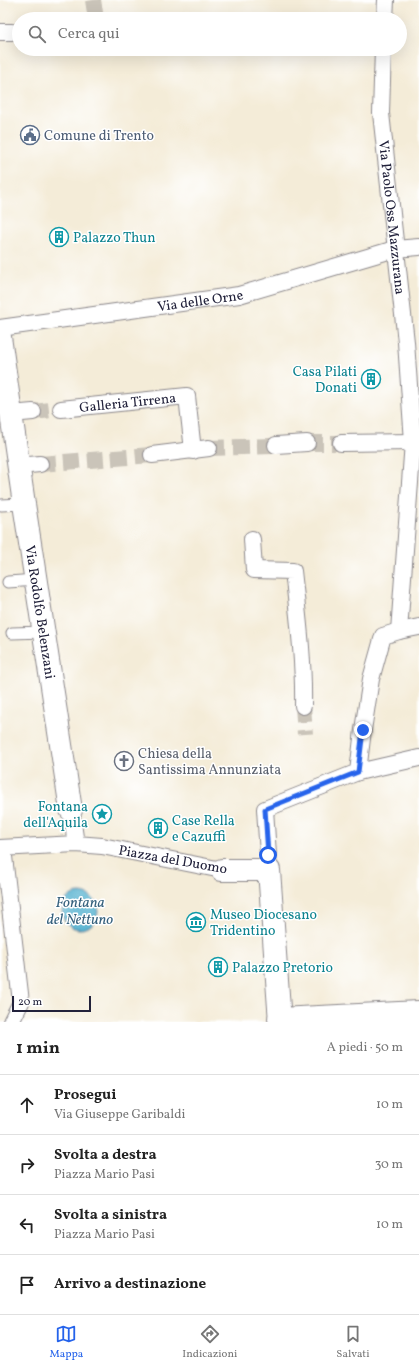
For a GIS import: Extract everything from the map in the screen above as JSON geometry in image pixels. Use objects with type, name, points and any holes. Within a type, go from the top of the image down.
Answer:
[{"type":"street","points":[[385,12],[386,0]]},
{"type":"street","name":"Via Paolo Oss Mazzurana","points":[[383,56],[381,113],[406,342],[413,442],[399,631]]},
{"type":"street","name":"Via delle Orne","points":[[0,328],[239,295],[396,249],[419,247]]},
{"type":"street","name":"Via Rodolfo Belenzani","points":[[0,337],[71,810]]},
{"type":"street","name":"Galleria Tirrena","points":[[61,409],[188,396],[193,451]]},
{"type":"street","points":[[11,414],[33,412]]},
{"type":"street","points":[[341,443],[413,442]]},
{"type":"street","points":[[276,445],[308,443]]},
{"type":"street","points":[[152,455],[209,448]]},
{"type":"street","points":[[252,539],[254,570],[293,571],[304,686],[303,706]]},
{"type":"street","points":[[358,772],[371,679],[383,636],[419,626]]},
{"type":"street","points":[[419,758],[358,772],[265,809],[280,1020],[419,1012]]},
{"type":"street","points":[[71,810],[76,844]]},
{"type":"street","name":"Piazza del Duomo","points":[[11,1022],[21,1002],[2,848],[76,844],[102,846],[222,870],[269,870]]},
{"type":"lane","points":[[1,506],[24,504]]},
{"type":"lane","points":[[8,582],[36,580]]},
{"type":"lane","points":[[12,633],[44,632]]},
{"type":"water","name":"Fontana del Nettuno","points":[[80,893],[93,898],[98,911],[93,924],[80,929],[67,924],[62,911],[67,898]]},
{"type":"tunnel","points":[[93,0],[95,12]]},
{"type":"tunnel","points":[[33,412],[61,409]]},
{"type":"tunnel","points":[[307,443],[341,443]]},
{"type":"tunnel","points":[[209,448],[273,446]]},
{"type":"tunnel","points":[[40,464],[152,455]]},
{"type":"tunnel","points":[[303,706],[305,734]]},
{"type":"place","name":"Comune di Trento","points":[[30,135]]},
{"type":"place","name":"Palazzo Thun","points":[[59,237]]},
{"type":"place","name":"Casa Pilati Donati","points":[[371,379]]},
{"type":"place","name":"Chiesa della Santissima Annunziata","points":[[124,761]]},
{"type":"place","name":"Fontana dell'Aquila","points":[[102,814]]},
{"type":"place","name":"Case Rella e Cazuffi","points":[[158,828]]},
{"type":"place","name":"Museo Diocesano Tridentino","points":[[196,922]]},
{"type":"place","name":"Palazzo Pretorio","points":[[218,967]]},
{"type":"route","points":[[268,855],[265,809],[358,772],[363,730]]}]
